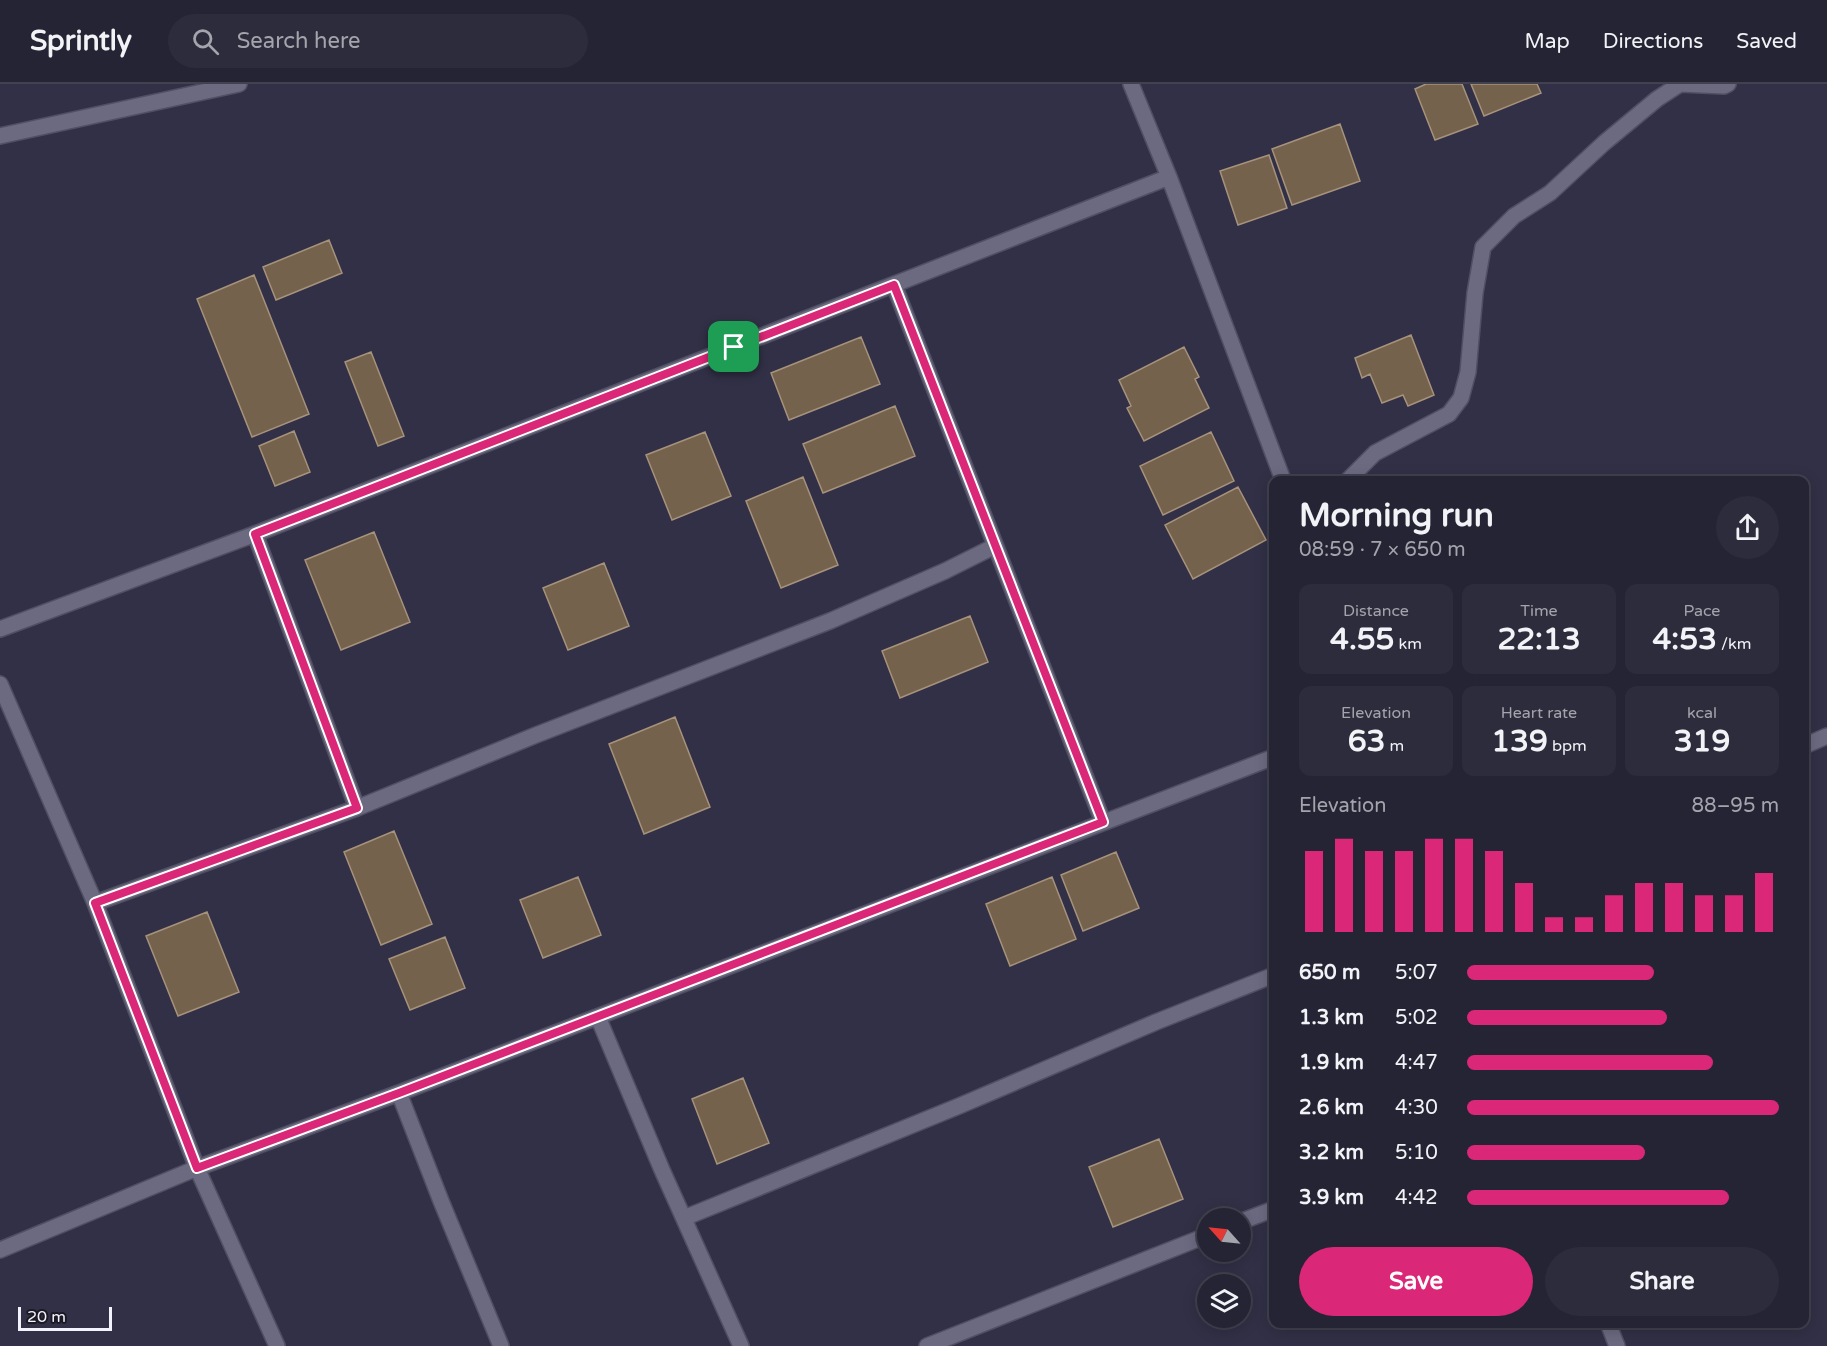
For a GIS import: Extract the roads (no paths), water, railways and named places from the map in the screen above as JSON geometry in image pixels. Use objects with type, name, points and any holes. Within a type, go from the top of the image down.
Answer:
[{"type":"street","points":[[0,136],[239,84]]},
{"type":"street","points":[[1131,84],[1169,177],[1281,476]]},
{"type":"street","points":[[1352,476],[1375,453],[1449,414],[1461,398],[1468,372],[1475,293],[1483,247],[1514,216],[1550,193],[1604,143],[1657,99],[1680,84],[1724,86],[1728,84]]},
{"type":"street","points":[[0,629],[255,534],[1169,177]]},
{"type":"street","points":[[894,285],[1103,822]]},
{"type":"street","points":[[255,534],[357,808]]},
{"type":"street","points":[[95,903],[357,808],[546,731],[830,621],[945,571],[995,546]]},
{"type":"street","points":[[0,684],[95,903],[197,1168],[277,1346]]},
{"type":"street","points":[[1809,744],[1827,736]]},
{"type":"street","points":[[0,1250],[197,1168],[399,1093],[1269,759]]},
{"type":"street","points":[[684,1218],[1269,977]]},
{"type":"street","points":[[598,1017],[741,1346]]},
{"type":"street","points":[[399,1093],[441,1202],[501,1346]]},
{"type":"street","points":[[1251,1218],[1269,1211]]},
{"type":"street","points":[[927,1346],[1197,1239]]},
{"type":"street","points":[[1610,1328],[1617,1346]]}]
